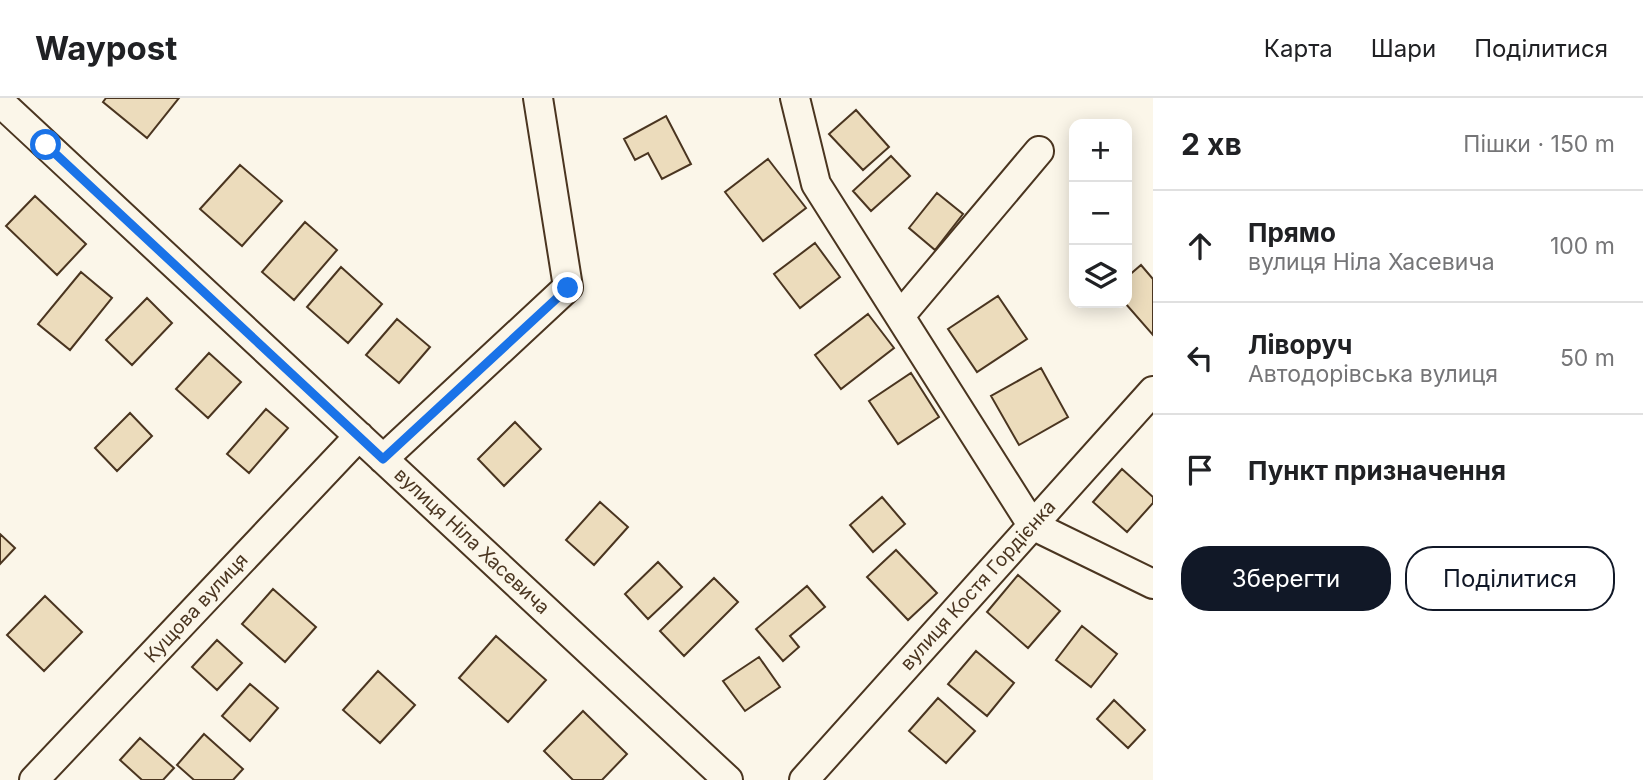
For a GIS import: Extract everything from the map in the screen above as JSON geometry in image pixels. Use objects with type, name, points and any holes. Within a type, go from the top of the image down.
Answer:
[{"type":"street","points":[[383,459],[568,288],[538,98]]},
{"type":"street","points":[[795,98],[816,184],[1032,525],[1153,584]]},
{"type":"street","name":"вулиця Ніла Хасевича","points":[[0,102],[728,780]]},
{"type":"street","points":[[900,316],[1040,151]]},
{"type":"street","name":"вулиця Костя Гордієнка","points":[[804,780],[1153,391]]},
{"type":"street","name":"Кущова вулиця","points":[[33,780],[359,436]]},
{"type":"building","points":[[106,98],[179,98],[147,138],[103,102]]},
{"type":"building","points":[[856,110],[889,147],[863,170],[829,134]]},
{"type":"building","points":[[666,116],[691,164],[662,179],[648,153],[635,160],[624,139]]},
{"type":"building","points":[[891,156],[910,176],[871,211],[853,191]]},
{"type":"building","points":[[768,159],[806,208],[763,241],[725,192]]},
{"type":"building","points":[[240,165],[282,201],[242,246],[200,209]]},
{"type":"building","points":[[937,193],[963,214],[935,250],[909,228]]},
{"type":"building","points":[[35,196],[86,244],[57,275],[6,226]]},
{"type":"building","points":[[305,222],[337,250],[294,300],[262,272]]},
{"type":"building","points":[[815,243],[840,277],[800,308],[774,274]]},
{"type":"building","points":[[1141,265],[1153,279],[1153,335],[1129,308],[1132,308],[1132,273]]},
{"type":"building","points":[[341,267],[382,304],[348,343],[307,307]]},
{"type":"building","points":[[81,272],[112,298],[70,350],[38,324]]},
{"type":"building","points":[[998,296],[1027,339],[977,372],[948,329]]},
{"type":"building","points":[[147,298],[172,323],[132,365],[106,340]]},
{"type":"building","points":[[868,314],[894,348],[841,389],[815,355]]},
{"type":"building","points":[[397,319],[430,347],[399,383],[366,355]]},
{"type":"building","points":[[209,353],[241,382],[208,418],[176,389]]},
{"type":"building","points":[[1041,368],[1068,417],[1019,445],[991,396]]},
{"type":"building","points":[[911,373],[939,417],[898,444],[869,401]]},
{"type":"building","points":[[266,409],[288,428],[249,473],[227,454]]},
{"type":"building","points":[[130,413],[152,436],[117,471],[95,448]]},
{"type":"building","points":[[515,422],[541,449],[504,486],[478,459]]},
{"type":"building","points":[[1122,469],[1153,497],[1153,503],[1127,532],[1093,502]]},
{"type":"building","points":[[882,497],[905,524],[873,552],[850,525]]},
{"type":"building","points":[[600,502],[628,527],[594,565],[566,540]]},
{"type":"building","points":[[0,534],[15,548],[0,564]]},
{"type":"building","points":[[896,550],[937,593],[908,620],[867,577]]},
{"type":"building","points":[[658,562],[682,587],[648,619],[625,594]]},
{"type":"building","points":[[1018,575],[1060,611],[1028,648],[987,612]]},
{"type":"building","points":[[714,578],[738,602],[684,656],[660,631]]},
{"type":"building","points":[[807,586],[825,607],[790,636],[799,647],[783,661],[756,629]]},
{"type":"building","points":[[273,589],[316,627],[285,662],[242,624]]},
{"type":"building","points":[[45,596],[82,632],[44,671],[7,635]]},
{"type":"building","points":[[1082,626],[1117,654],[1091,687],[1056,660]]},
{"type":"building","points":[[496,636],[546,680],[508,722],[459,678]]},
{"type":"building","points":[[217,640],[242,663],[217,690],[192,667]]},
{"type":"building","points":[[976,651],[1014,683],[987,716],[948,684]]},
{"type":"building","points":[[759,657],[780,687],[745,711],[723,681]]},
{"type":"building","points":[[378,671],[415,705],[380,743],[343,710]]},
{"type":"building","points":[[250,684],[278,708],[250,741],[222,716]]},
{"type":"building","points":[[938,698],[975,731],[946,763],[909,731]]},
{"type":"building","points":[[1114,700],[1145,730],[1128,748],[1097,719]]},
{"type":"building","points":[[583,711],[627,754],[602,780],[573,780],[544,751]]},
{"type":"building","points":[[204,734],[243,769],[233,780],[194,780],[177,765]]},
{"type":"building","points":[[140,738],[174,768],[163,780],[142,780],[120,760]]},
{"type":"route","points":[[46,145],[383,459],[568,288]]}]
